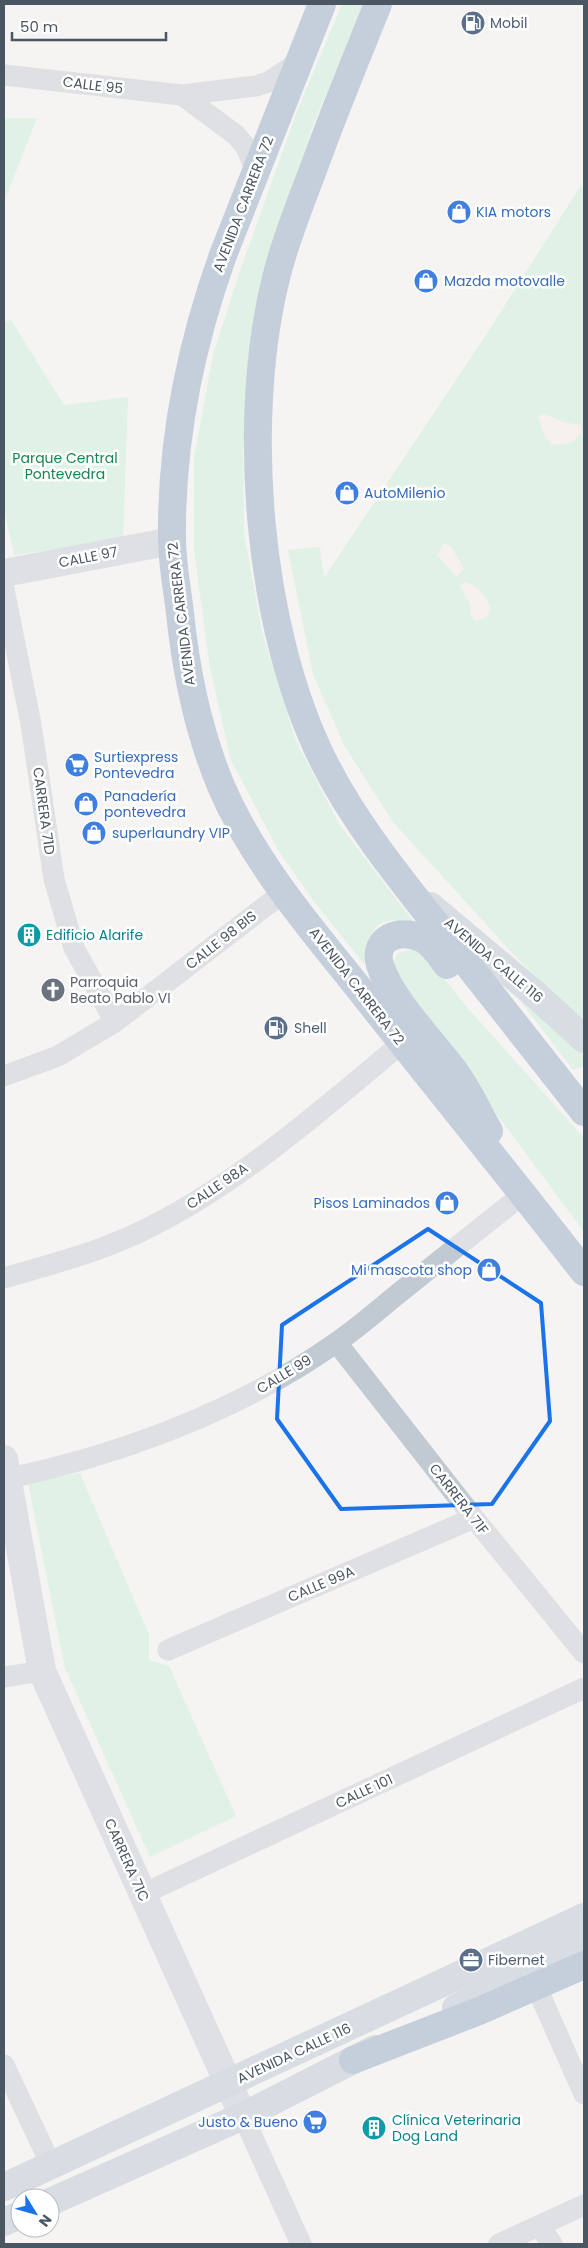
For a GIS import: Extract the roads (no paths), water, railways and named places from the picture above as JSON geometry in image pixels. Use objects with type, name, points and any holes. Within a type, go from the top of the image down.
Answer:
[{"type":"highway","name":"AVENIDA CARRERA 72","points":[[322,4],[209,293],[190,362],[178,425],[173,484],[172,542],[184,655],[192,697],[221,786],[239,823],[284,892],[584,1272]]},
{"type":"highway","points":[[378,4],[338,102],[290,231],[275,282],[260,368],[260,503],[270,584],[282,651],[308,727],[324,764],[348,803],[403,882],[584,1112]]},
{"type":"highway","points":[[523,1194],[461,1080],[411,1018],[386,979],[380,963],[380,950],[385,941],[393,934],[403,933],[424,938],[466,990],[546,1064]]},
{"type":"highway","points":[[353,2060],[479,2011],[584,1964]]},
{"type":"main road","name":"AVENIDA CALLE 116","points":[[403,882],[537,996],[584,1039]]},
{"type":"main road","name":"AVENIDA CALLE 116","points":[[4,2187],[229,2084],[584,1916]]},
{"type":"main road","points":[[60,2198],[243,2116],[584,1944]]},
{"type":"street","name":"CALLE 95","points":[[4,75],[182,96],[256,86],[268,82],[299,62]]},
{"type":"street","name":"CALLE 95","points":[[182,96],[236,135],[246,147],[256,171]]},
{"type":"street","name":"CALLE 97","points":[[4,573],[172,542]]},
{"type":"street","name":"CARRERA 71D","points":[[4,589],[31,724],[54,879],[74,948],[114,1022]]},
{"type":"street","name":"CALLE 98 BIS","points":[[4,1076],[58,1056],[114,1022],[284,892]]},
{"type":"street","name":"CALLE 98A","points":[[4,1278],[89,1254],[154,1226],[218,1189],[402,1043]]},
{"type":"street","name":"CALLE 99","points":[[5,1472],[83,1460],[156,1436],[208,1415],[262,1388],[337,1343],[523,1194]]},
{"type":"street","name":"CARRERA 71F","points":[[337,1343],[474,1518],[584,1652]]},
{"type":"street","name":"CARRERA 71C","points":[[5,1472],[42,1670],[301,2244]]},
{"type":"street","name":"CALLE 99A","points":[[168,1650],[474,1518]]},
{"type":"street","points":[[4,1677],[42,1670]]},
{"type":"street","name":"CALLE 101","points":[[143,1894],[584,1688]]},
{"type":"street","points":[[536,1986],[584,2094]]},
{"type":"street","points":[[4,2065],[51,2165]]},
{"type":"street","points":[[499,2244],[584,2205]]},
{"type":"street","points":[[538,2226],[552,2244]]},
{"type":"place","name":"Mobil","points":[[473,23]]},
{"type":"place","name":"KIA motors","points":[[459,212]]},
{"type":"place","name":"Mazda motovalle","points":[[426,281]]},
{"type":"place","name":"AutoMilenio","points":[[347,493]]},
{"type":"place","name":"Surtiexpress Pontevedra","points":[[77,765]]},
{"type":"place","name":"Panadería pontevedra","points":[[86,804]]},
{"type":"place","name":"superlaundry VIP","points":[[94,833]]},
{"type":"place","name":"Edificio Alarife","points":[[29,935]]},
{"type":"place","name":"Parroquia Beato Pablo VI","points":[[53,990]]},
{"type":"place","name":"Shell","points":[[276,1028]]},
{"type":"place","name":"Pisos Laminados","points":[[447,1203]]},
{"type":"place","name":"Mi mascota shop","points":[[489,1270]]},
{"type":"place","name":"Fibernet","points":[[471,1960]]},
{"type":"place","name":"Justo & Bueno","points":[[315,2122]]},
{"type":"place","name":"Clínica Veterinaria Dog Land","points":[[374,2128]]},
{"type":"park label","name":"Parque Central Pontevedra","points":[[65,466]]}]
